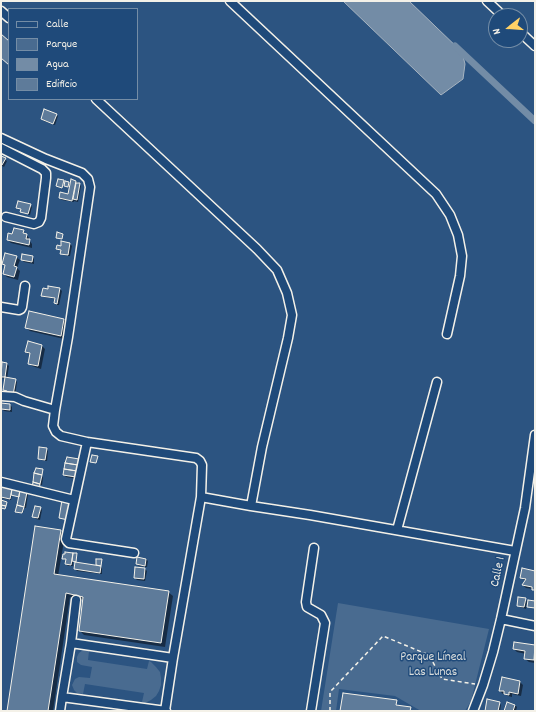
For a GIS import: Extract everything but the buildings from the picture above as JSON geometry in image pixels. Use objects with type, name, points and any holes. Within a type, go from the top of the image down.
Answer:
[{"type":"street","points":[[230,1],[436,194],[450,214],[458,235],[462,256],[460,276],[447,334]]},
{"type":"street","points":[[487,1],[494,8]]},
{"type":"street","points":[[97,100],[257,249],[276,270],[287,293],[292,315],[262,447],[251,506]]},
{"type":"street","points":[[1,138],[82,174],[88,179],[90,187],[68,337],[55,410],[53,426],[56,432],[61,436],[87,442],[196,458],[202,465],[201,496],[173,658],[166,711],[62,696]]},
{"type":"street","points":[[1,148],[42,169],[46,173],[41,218],[39,222],[34,224],[6,217]]},
{"type":"street","points":[[1,308],[21,309],[25,286]]},
{"type":"street","points":[[397,530],[437,382]]},
{"type":"street","points":[[1,396],[15,397],[55,410]]},
{"type":"street","name":"Calle 1","points":[[473,711],[483,685],[501,619],[525,508],[533,460],[535,435]]},
{"type":"street","points":[[87,442],[66,539],[69,543],[134,553]]},
{"type":"street","points":[[1,482],[74,500]]},
{"type":"street","points":[[201,496],[251,506],[515,551]]},
{"type":"street","points":[[311,711],[325,623],[321,614],[308,608],[306,602],[314,548]]},
{"type":"street","points":[[60,711],[76,600]]},
{"type":"street","points":[[501,619],[535,626]]},
{"type":"street","points":[[71,643],[173,658]]},
{"type":"path","points":[[330,711],[330,692],[383,636],[429,655],[442,679],[483,685]]},
{"type":"green space","name":"Parque Líneal Las Lunas","points":[[338,603],[489,629],[471,701],[465,711],[421,711],[395,696],[339,689],[336,711],[321,711]]},
{"type":"green space","points":[[83,650],[89,651],[88,660],[147,669],[149,661],[151,662],[160,672],[161,685],[159,691],[156,696],[145,703],[142,702],[144,693],[85,684],[83,694],[77,693],[72,685],[75,679],[79,677],[90,678],[92,667],[81,665],[77,662],[79,653]]},
{"type":"water","points":[[343,1],[409,1],[462,52],[465,64],[463,79],[441,95]]},
{"type":"waterway","points":[[455,46],[535,121]]}]
